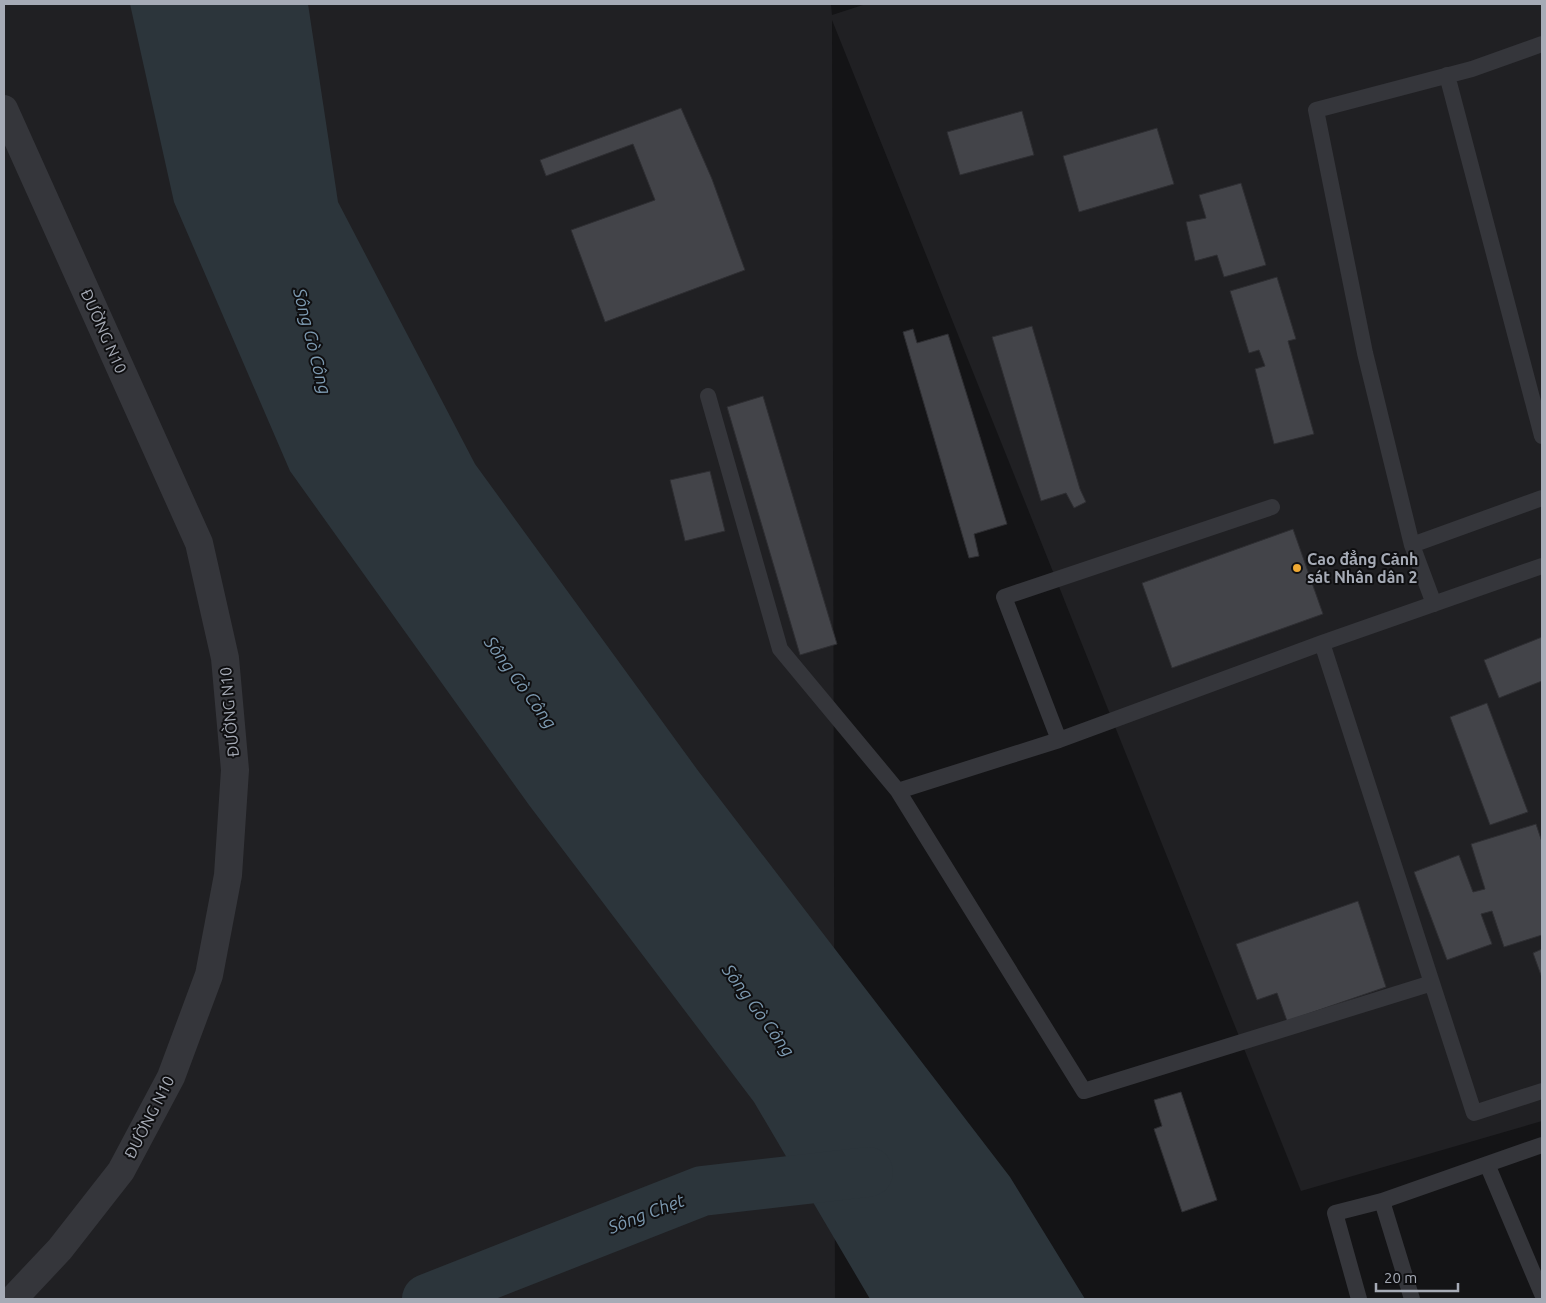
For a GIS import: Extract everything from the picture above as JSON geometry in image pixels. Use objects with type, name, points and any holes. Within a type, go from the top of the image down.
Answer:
[{"type":"street","name":"ĐƯỜNG N10","points":[[4,109],[199,543],[224,658],[235,770],[228,875],[209,975],[171,1077],[121,1170],[60,1249],[13,1299]]},
{"type":"lane","points":[[1434,604],[1412,545],[1365,353],[1316,110],[1447,75],[1542,44]]},
{"type":"lane","points":[[1447,75],[1542,436]]},
{"type":"lane","points":[[708,396],[780,649],[898,791],[1084,1091],[1432,983]]},
{"type":"lane","points":[[1412,545],[1542,498]]},
{"type":"lane","points":[[1059,740],[1004,597],[1272,507]]},
{"type":"lane","points":[[898,791],[1059,740],[1322,643],[1542,566]]},
{"type":"lane","points":[[1322,643],[1474,1113],[1542,1091]]},
{"type":"lane","points":[[1359,1299],[1335,1213],[1382,1201],[1542,1144]]},
{"type":"lane","points":[[1487,1164],[1542,1295],[1534,1299]]},
{"type":"lane","points":[[1382,1201],[1412,1299]]},
{"type":"shaded area","points":[[4,4],[831,4],[832,15],[866,4],[1542,4],[1542,1121],[1301,1191],[832,20],[835,1299],[4,1299]]},
{"type":"water","name":"Sông Gò Công","points":[[130,4],[308,4],[338,202],[475,464],[699,772],[1010,1177],[1085,1299],[870,1299],[754,1102],[529,805],[290,471],[174,202]]},
{"type":"building","points":[[681,108],[712,179],[745,270],[605,322],[571,230],[655,200],[633,144],[546,176],[540,160]]},
{"type":"building","points":[[1022,111],[1034,155],[960,175],[947,132]]},
{"type":"building","points":[[1157,128],[1174,184],[1079,212],[1063,156]]},
{"type":"building","points":[[1241,183],[1266,265],[1224,277],[1217,255],[1195,261],[1186,222],[1206,218],[1199,195]]},
{"type":"building","points":[[1277,277],[1296,339],[1288,341],[1314,434],[1274,444],[1255,369],[1265,366],[1259,350],[1249,353],[1230,291]]},
{"type":"building","points":[[1032,326],[1080,489],[1086,502],[1074,508],[1066,493],[1041,501],[992,337]]},
{"type":"building","points":[[913,329],[917,343],[948,334],[1007,524],[974,534],[979,556],[969,558],[903,332]]},
{"type":"building","points":[[763,396],[837,644],[800,655],[727,407]]},
{"type":"building","points":[[710,471],[725,531],[685,541],[670,480]]},
{"type":"building","points":[[1293,529],[1323,614],[1172,668],[1142,583]]},
{"type":"building","points":[[1542,637],[1542,681],[1499,698],[1484,660]]},
{"type":"building","points":[[1487,703],[1528,812],[1490,825],[1450,717]]},
{"type":"building","points":[[1536,824],[1542,842],[1542,935],[1504,947],[1492,911],[1481,914],[1492,944],[1447,960],[1414,872],[1459,855],[1473,892],[1485,889],[1471,844]]},
{"type":"building","points":[[1358,901],[1386,987],[1287,1021],[1277,993],[1257,1000],[1236,944]]},
{"type":"building","points":[[1542,949],[1542,978],[1533,953]]},
{"type":"building","points":[[1181,1092],[1217,1200],[1182,1212],[1154,1129],[1162,1126],[1154,1100]]},
{"type":"waterway","name":"Sông Chẹt","points":[[427,1299],[702,1191],[868,1172]]},
{"type":"place","name":"Cao đẳng Cảnh sát Nhân dân 2","points":[[1297,568]]}]
